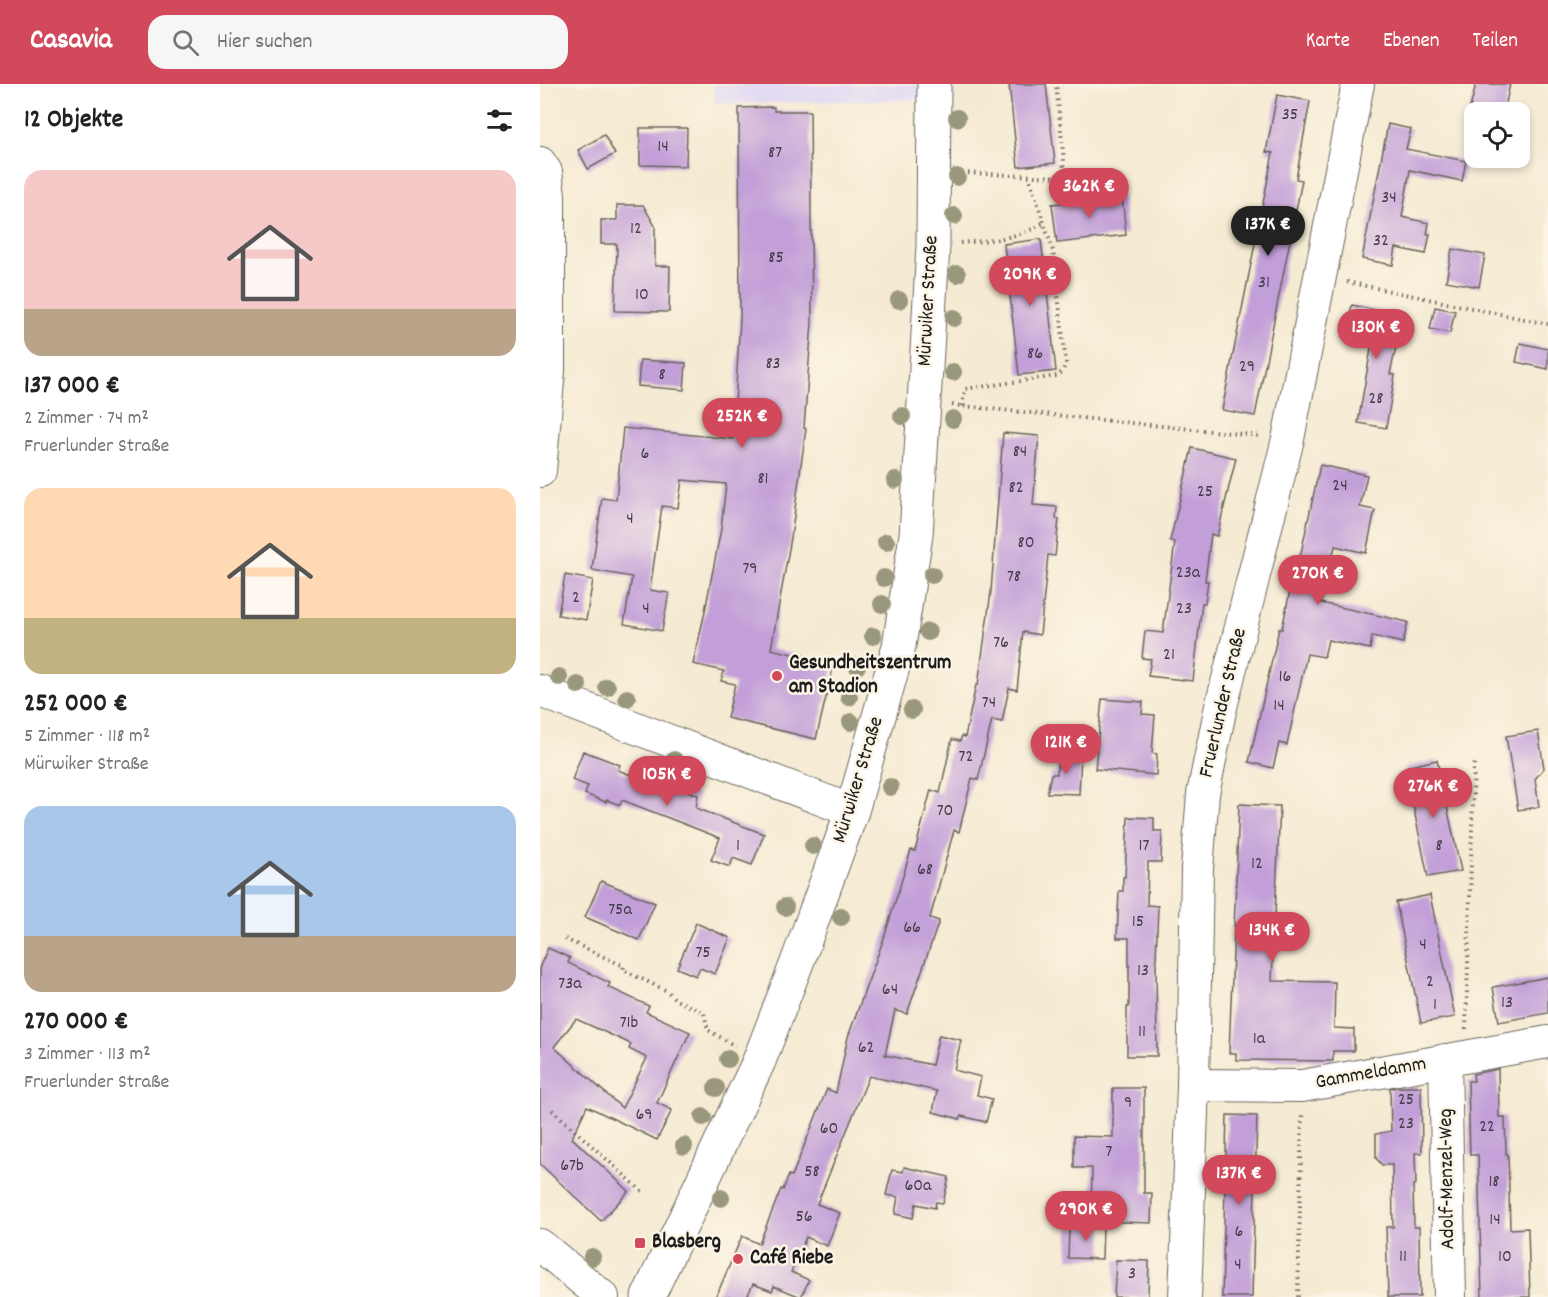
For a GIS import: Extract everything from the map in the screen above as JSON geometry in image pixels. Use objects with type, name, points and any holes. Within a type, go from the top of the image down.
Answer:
[{"type":"main road","name":"Mürwiker Straße","points":[[648,1297],[759,1061],[852,811],[899,646],[916,535],[933,246],[934,84]]},
{"type":"street","name":"Fruerlunder Straße","points":[[1185,1297],[1193,1085],[1197,869],[1203,794],[1220,711],[1288,439],[1358,84]]},
{"type":"street","points":[[540,163],[546,171],[549,207],[549,370],[540,471]]},
{"type":"street","points":[[540,691],[852,811]]},
{"type":"street","name":"Gammeldamm","points":[[1193,1085],[1302,1086],[1548,1042]]},
{"type":"street","name":"Adolf-Menzel-Weg","points":[[1450,1297],[1455,1058]]},
{"type":"street","points":[[540,1245],[603,1297]]},
{"type":"path","points":[[934,171],[1057,177],[1063,171],[1064,161],[1056,84]]},
{"type":"path","points":[[962,406],[965,389],[1057,376],[1066,364],[1053,251],[1029,177]]},
{"type":"path","points":[[933,246],[1016,235],[1025,233],[1044,222]]},
{"type":"path","points":[[1320,277],[1548,324]]},
{"type":"path","points":[[924,402],[1288,439]]},
{"type":"path","points":[[1455,1058],[1474,761]]},
{"type":"path","points":[[565,939],[624,966],[623,970],[667,991],[676,1000],[704,1013],[708,1030],[759,1061]]},
{"type":"path","points":[[1298,1297],[1302,1086]]},
{"type":"path","points":[[552,1110],[644,1193]]},
{"type":"shaded area","points":[[714,84],[955,84],[955,99],[714,104]]},
{"type":"building","points":[[1009,84],[1046,84],[1055,163],[1018,167]]},
{"type":"building","points":[[1476,84],[1510,84],[1506,102],[1472,102]]},
{"type":"building","points":[[1277,95],[1310,101],[1296,179],[1302,180],[1255,416],[1222,410],[1273,153],[1266,152]]},
{"type":"building","points":[[774,107],[774,111],[810,111],[812,322],[804,428],[806,429],[791,538],[771,649],[834,664],[816,739],[727,718],[735,684],[721,681],[724,671],[693,664],[721,529],[726,484],[682,480],[678,508],[662,506],[650,590],[669,593],[662,631],[624,624],[632,577],[592,570],[602,498],[616,500],[623,428],[733,439],[740,318],[739,108]]},
{"type":"building","points":[[1388,124],[1411,129],[1406,149],[1464,161],[1462,181],[1410,170],[1402,217],[1429,223],[1427,234],[1430,234],[1426,254],[1396,248],[1393,265],[1362,259]]},
{"type":"building","points":[[640,128],[687,128],[686,166],[640,165]]},
{"type":"building","points":[[604,135],[615,154],[588,169],[578,150]]},
{"type":"building","points":[[1122,196],[1126,235],[1057,243],[1052,204]]},
{"type":"building","points":[[617,205],[643,205],[655,226],[655,266],[670,266],[669,312],[615,311],[617,244],[601,244],[601,220],[617,220]]},
{"type":"building","points":[[1041,239],[1056,371],[1019,375],[1004,244]]},
{"type":"building","points":[[1452,249],[1485,255],[1479,287],[1446,281]]},
{"type":"building","points":[[1352,305],[1403,316],[1390,374],[1395,375],[1386,428],[1358,423],[1372,343],[1345,337]]},
{"type":"building","points":[[1435,307],[1455,311],[1450,333],[1430,329]]},
{"type":"building","points":[[1520,343],[1548,349],[1548,369],[1516,362]]},
{"type":"building","points":[[640,360],[686,363],[684,390],[638,386]]},
{"type":"building","points":[[1003,433],[1039,436],[1033,505],[1057,507],[1056,519],[1059,519],[1055,556],[1048,555],[1040,635],[1023,632],[1017,690],[1009,688],[1002,722],[992,720],[978,780],[972,778],[959,832],[954,830],[930,918],[939,921],[907,1014],[895,1010],[885,1055],[932,1065],[939,1035],[961,1040],[954,1070],[981,1077],[977,1095],[992,1099],[986,1122],[961,1116],[960,1119],[933,1112],[937,1091],[869,1076],[817,1204],[840,1213],[827,1246],[806,1237],[791,1272],[809,1280],[801,1297],[774,1286],[772,1291],[753,1284],[747,1297],[716,1297],[742,1236],[759,1244],[781,1189],[783,1190],[789,1175],[792,1176],[827,1089],[836,1093],[848,1037],[885,935],[911,850],[915,851],[931,790],[940,793],[952,739],[960,741],[962,736],[965,737],[976,685],[978,685],[991,592]]},
{"type":"building","points":[[1192,448],[1236,458],[1217,536],[1211,534],[1205,581],[1208,581],[1205,603],[1202,603],[1193,681],[1148,676],[1151,659],[1142,658],[1145,631],[1163,633],[1175,542],[1170,541]]},
{"type":"building","points":[[1320,465],[1367,475],[1360,507],[1375,510],[1366,553],[1335,546],[1321,603],[1408,622],[1403,643],[1372,636],[1370,649],[1328,640],[1324,657],[1307,654],[1287,745],[1279,743],[1273,768],[1249,762],[1279,629],[1282,629],[1293,576],[1296,576]]},
{"type":"building","points":[[565,575],[593,580],[586,620],[558,615]]},
{"type":"building","points":[[1102,699],[1143,702],[1142,714],[1155,715],[1152,753],[1157,754],[1156,775],[1095,769]]},
{"type":"building","points":[[1538,731],[1544,768],[1535,779],[1539,807],[1518,810],[1506,736]]},
{"type":"building","points":[[583,751],[620,765],[618,770],[665,788],[667,783],[698,795],[696,808],[764,834],[752,865],[733,858],[730,867],[711,860],[720,838],[622,800],[620,805],[585,794],[588,786],[572,780]]},
{"type":"building","points":[[1058,754],[1081,755],[1079,794],[1047,793],[1051,774],[1057,774]]},
{"type":"building","points":[[1437,760],[1461,871],[1428,877],[1405,767]]},
{"type":"building","points":[[1239,804],[1280,806],[1272,981],[1335,982],[1334,1028],[1354,1029],[1354,1051],[1333,1051],[1333,1061],[1236,1060],[1236,1053],[1229,1053]]},
{"type":"building","points":[[1128,817],[1154,818],[1154,831],[1162,831],[1161,862],[1148,862],[1147,905],[1158,906],[1157,1056],[1127,1056],[1129,938],[1117,938],[1119,891],[1123,891],[1123,877],[1125,877]]},
{"type":"building","points":[[601,881],[655,903],[639,940],[585,917]]},
{"type":"building","points":[[1430,895],[1455,1017],[1421,1023],[1396,902]]},
{"type":"building","points":[[696,923],[730,938],[715,974],[700,968],[696,976],[677,968]]},
{"type":"building","points":[[548,948],[570,958],[568,963],[610,983],[608,987],[649,1006],[646,1012],[690,1032],[657,1103],[672,1110],[657,1140],[587,1106],[572,1138],[629,1191],[601,1221],[540,1164],[540,966]],"holes":[[[576,1019],[631,1044],[629,1049],[647,1058],[622,1108],[554,1047]]]},
{"type":"building","points":[[1548,977],[1548,1013],[1499,1022],[1493,987]]},
{"type":"building","points":[[1498,1069],[1499,1117],[1505,1117],[1506,1154],[1508,1154],[1510,1229],[1528,1228],[1530,1297],[1482,1297],[1478,1155],[1470,1155],[1468,1081],[1474,1081],[1473,1074]]},
{"type":"building","points":[[1421,1087],[1422,1153],[1415,1153],[1416,1184],[1413,1185],[1414,1227],[1419,1227],[1420,1297],[1388,1297],[1386,1227],[1393,1227],[1392,1165],[1382,1165],[1376,1158],[1376,1134],[1391,1131],[1390,1088]]},
{"type":"building","points":[[1113,1088],[1144,1088],[1144,1193],[1152,1193],[1151,1223],[1091,1221],[1092,1168],[1074,1168],[1074,1136],[1113,1137]]},
{"type":"building","points":[[1227,1115],[1257,1116],[1252,1297],[1222,1297]]},
{"type":"building","points":[[904,1167],[949,1177],[943,1203],[936,1202],[935,1208],[916,1204],[913,1218],[895,1214],[898,1197],[886,1195],[892,1170],[903,1172]]},
{"type":"building","points":[[1083,1224],[1103,1224],[1102,1259],[1068,1258],[1069,1228],[1083,1228]]},
{"type":"building","points":[[1116,1260],[1149,1261],[1148,1297],[1114,1297]]},
{"type":"place","name":"Gesundheitszentrum am Stadion","points":[[777,676]]},
{"type":"place","name":"Blasberg","points":[[640,1243]]},
{"type":"place","name":"Café Riebe","points":[[738,1259]]}]
